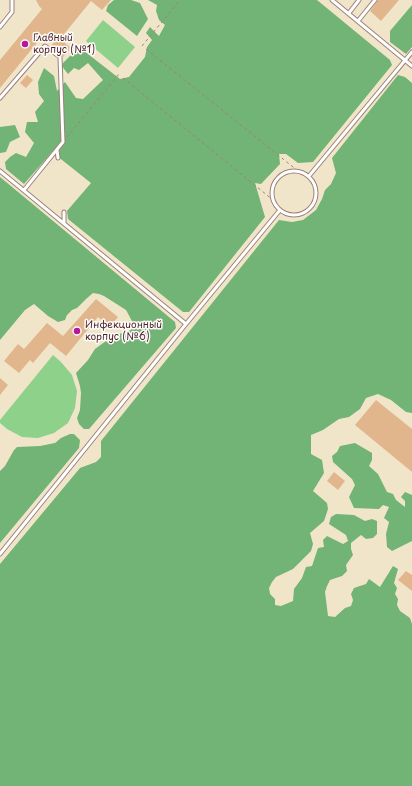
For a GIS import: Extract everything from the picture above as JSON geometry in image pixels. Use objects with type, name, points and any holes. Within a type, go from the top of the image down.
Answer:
[{"type":"lane","points":[[0,27],[12,12],[12,0]]},
{"type":"lane","points":[[332,0],[412,66]]},
{"type":"lane","points":[[349,13],[359,0]]},
{"type":"lane","points":[[358,21],[375,0]]},
{"type":"lane","points":[[0,98],[45,46],[60,57],[64,142],[24,190]]},
{"type":"lane","points":[[308,176],[412,52]]},
{"type":"lane","points":[[56,150],[58,158]]},
{"type":"lane","points":[[0,171],[186,324]]},
{"type":"lane","points":[[298,171],[304,173],[312,180],[315,186],[316,197],[311,207],[307,211],[302,214],[290,215],[280,210],[276,205],[272,195],[272,189],[277,179],[282,175],[287,172],[298,171]]},
{"type":"lane","points":[[0,554],[280,210]]},
{"type":"lane","points":[[64,212],[64,223]]},
{"type":"path","points":[[142,46],[180,0]]},
{"type":"path","points":[[146,49],[298,171]]},
{"type":"path","points":[[64,142],[119,74]]},
{"type":"path","points":[[123,78],[274,200]]},
{"type":"green space","points":[[114,0],[131,0],[140,3],[148,19],[137,36],[106,11],[108,5]]},
{"type":"green space","points":[[148,0],[317,0],[390,60],[392,65],[313,162],[298,163],[286,154],[279,154],[280,164],[261,184],[255,183],[265,217],[189,312],[183,312],[68,219],[67,211],[91,183],[52,152],[24,184],[6,169],[5,162],[16,153],[26,157],[34,143],[25,132],[27,122],[38,122],[35,112],[44,101],[39,94],[38,82],[44,68],[54,76],[57,91],[65,82],[76,98],[83,99],[103,80],[88,63],[79,70],[74,68],[68,74],[61,65],[79,47],[120,79],[129,77],[145,57],[147,47],[152,40],[146,33],[150,27],[159,36],[165,25],[159,20],[156,11],[157,5]]},
{"type":"green space","points":[[412,5],[412,47],[406,54],[390,42],[390,31]]},
{"type":"green space","points":[[103,20],[135,47],[118,68],[86,41]]},
{"type":"green space","points":[[398,75],[405,77],[412,83],[412,413],[406,412],[391,400],[378,394],[366,398],[360,409],[349,417],[339,419],[323,430],[311,435],[311,454],[322,460],[324,473],[313,491],[327,503],[328,509],[324,521],[310,533],[313,544],[311,551],[293,569],[276,577],[269,588],[270,594],[275,599],[275,605],[281,606],[293,601],[294,589],[302,578],[306,567],[312,566],[318,548],[324,547],[323,540],[327,536],[343,544],[348,541],[346,535],[329,524],[331,517],[336,514],[354,515],[365,521],[372,519],[377,521],[377,534],[373,538],[366,539],[361,535],[351,543],[353,555],[346,565],[347,571],[342,576],[330,580],[325,592],[328,616],[335,617],[345,608],[351,606],[353,600],[351,594],[354,588],[366,584],[369,579],[380,587],[393,566],[398,569],[394,583],[397,588],[395,594],[398,599],[397,605],[400,611],[410,618],[412,624],[412,786],[0,786],[0,564],[80,468],[96,462],[101,457],[101,441],[279,220],[292,222],[303,220],[316,210],[325,190],[331,184],[336,173],[332,158]]},
{"type":"green space","points":[[15,125],[20,137],[10,142],[6,152],[0,153],[0,127]]},
{"type":"green space","points":[[0,177],[175,322],[176,328],[89,429],[84,429],[79,424],[77,418],[80,410],[81,393],[76,373],[88,360],[95,349],[110,336],[131,330],[133,323],[126,310],[104,296],[93,293],[77,308],[72,310],[67,315],[65,320],[58,322],[34,304],[25,310],[0,340]]},
{"type":"green space","points":[[53,355],[72,375],[77,391],[75,408],[68,423],[54,433],[38,438],[22,437],[7,429],[0,423],[0,420]]},
{"type":"green space","points":[[74,434],[80,440],[79,448],[0,543],[0,471],[17,447],[40,446],[55,443],[61,438]]},
{"type":"green space","points":[[355,443],[372,453],[372,460],[369,466],[378,474],[387,492],[393,494],[396,500],[405,507],[405,501],[401,497],[405,492],[412,495],[412,541],[392,551],[387,547],[386,534],[389,522],[384,518],[389,507],[383,505],[379,509],[354,508],[349,497],[355,485],[352,479],[333,462],[332,456],[337,452],[340,446]]},
{"type":"building","name":"Главный корпус (№1)","points":[[36,0],[111,0],[102,10],[91,1],[60,39],[71,48],[63,57],[51,46],[55,41],[45,33],[0,88],[0,60],[42,9]]},
{"type":"building","points":[[378,0],[399,0],[381,21],[370,11]]},
{"type":"building","points":[[27,75],[33,80],[26,88],[20,83]]},
{"type":"building","name":"Инфекционный корпус (№6)","points":[[96,299],[118,317],[110,327],[98,317],[66,356],[50,343],[33,363],[30,360],[19,373],[4,361],[18,344],[24,349],[47,323],[63,336]]},
{"type":"building","points":[[0,378],[8,385],[0,395]]},
{"type":"building","points":[[376,400],[412,429],[412,472],[355,425]]},
{"type":"building","points":[[334,472],[345,481],[338,490],[327,481]]},
{"type":"building","points":[[406,571],[412,575],[412,591],[398,580]]},
{"type":"place","name":"Главный корпус (№1)","points":[[25,44]]},
{"type":"place","name":"Инфекционный корпус (№6)","points":[[77,331]]}]
